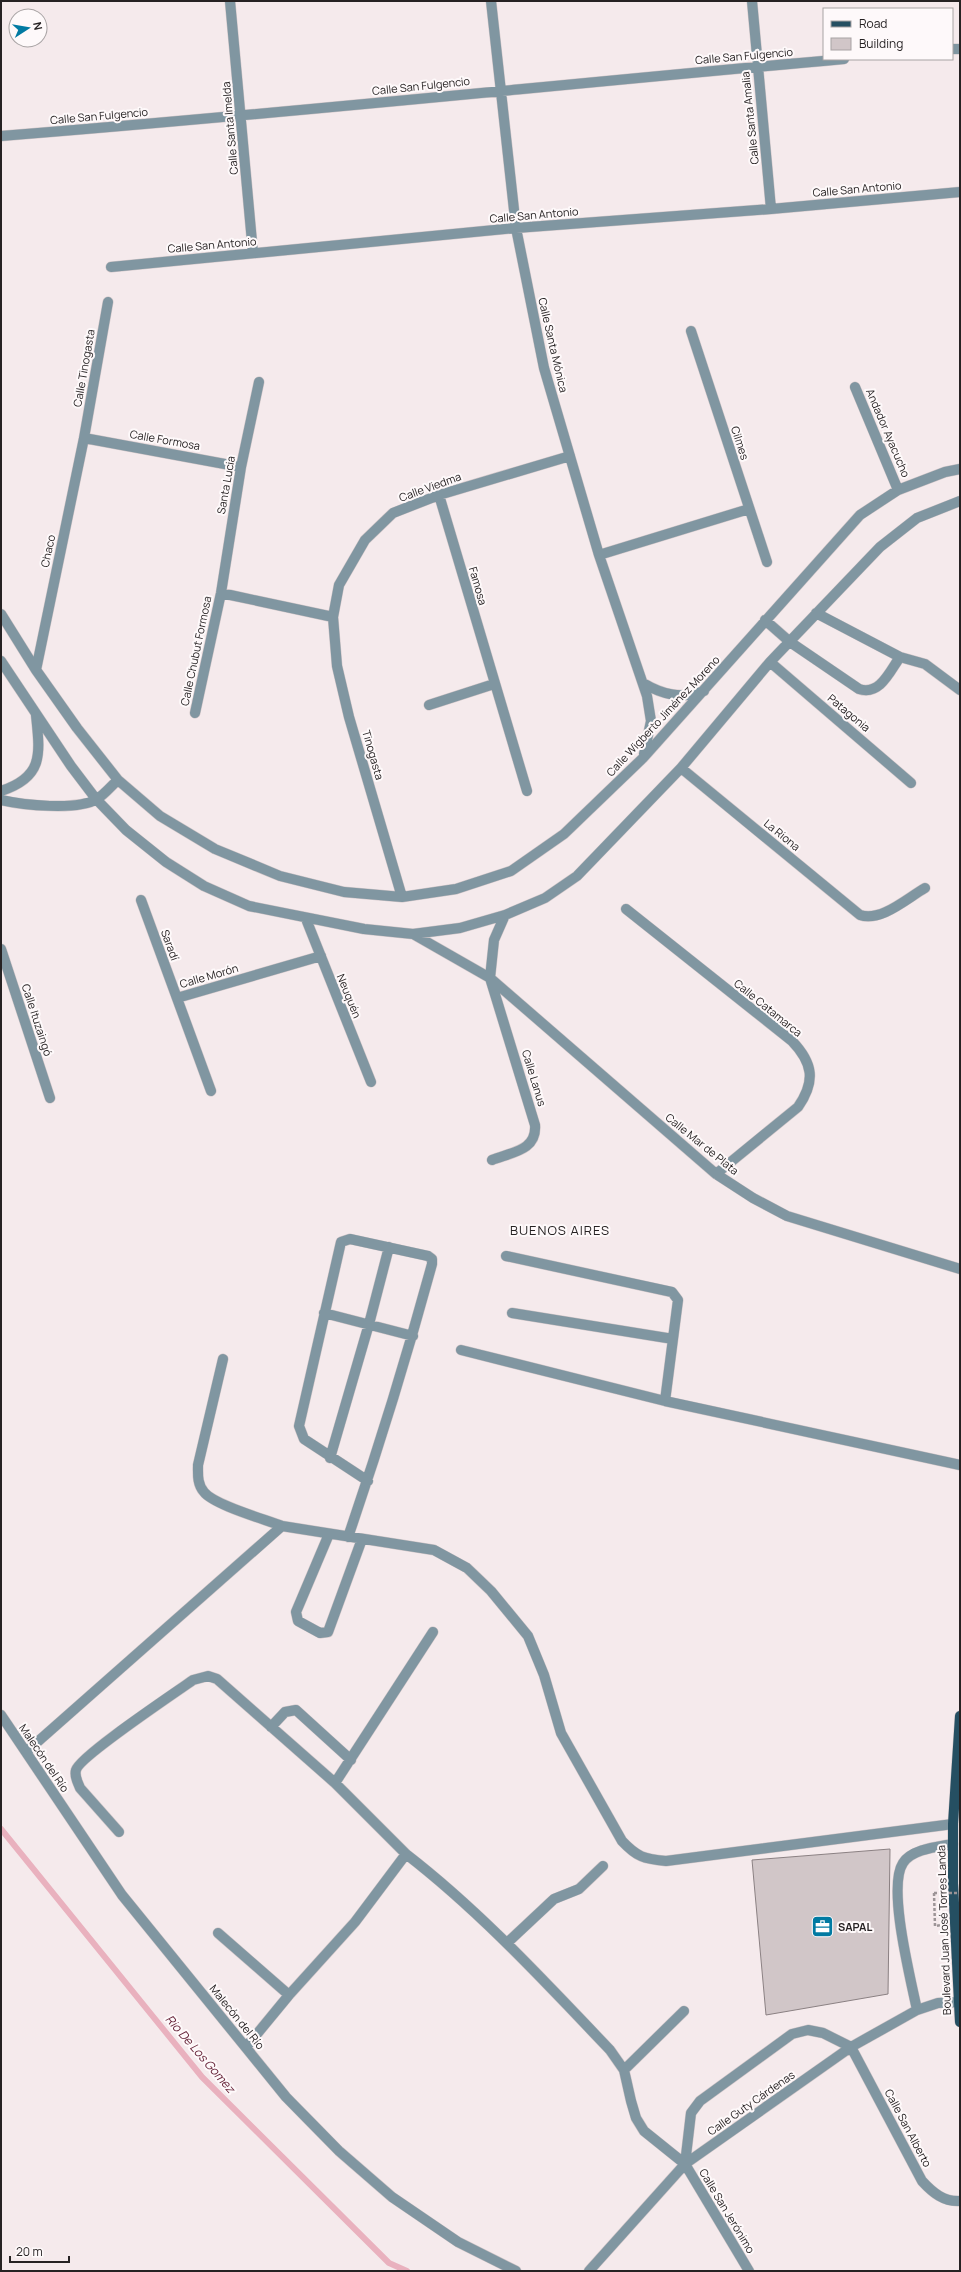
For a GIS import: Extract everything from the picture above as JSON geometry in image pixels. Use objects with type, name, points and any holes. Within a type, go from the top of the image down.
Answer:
[{"type":"main road","name":"Boulevard Juan José Torres Landa","points":[[960,1716],[953,1824],[954,1925],[960,2022]]},
{"type":"street","name":"Calle Santa Imelda","points":[[230,1],[253,253]]},
{"type":"street","name":"Calle Santa Mónica","points":[[491,1],[516,228],[544,368],[599,555],[643,683],[650,708],[651,721],[647,746],[643,758]]},
{"type":"street","name":"Calle Santa Amalia","points":[[752,1],[771,209]]},
{"type":"street","name":"Calle San Fulgencio","points":[[1,136],[241,117],[500,90],[833,60]]},
{"type":"street","name":"Calle San Antonio","points":[[111,267],[516,228],[771,209],[960,192]]},
{"type":"street","name":"Calle Tinogasta","points":[[84,438],[108,302]]},
{"type":"street","name":"Cilmes","points":[[691,331],[767,562]]},
{"type":"street","name":"Santa Lucia","points":[[221,593],[241,466],[259,382]]},
{"type":"street","name":"Andador Ayacucho","points":[[855,387],[898,490]]},
{"type":"street","name":"Calle Formosa","points":[[84,438],[241,466]]},
{"type":"street","name":"Chaco","points":[[36,670],[84,438]]},
{"type":"street","name":"Calle Viedma","points":[[333,617],[339,585],[365,540],[393,513],[439,495],[570,456]]},
{"type":"street","name":"Calle Wigberto Jiménez Moreno","points":[[1,614],[36,670],[77,728],[118,780],[160,816],[215,849],[280,876],[344,892],[402,897],[456,889],[511,871],[564,834],[643,758],[860,515],[898,490],[945,472],[960,469]]},
{"type":"street","name":"Famosa","points":[[439,495],[527,791]]},
{"type":"street","points":[[1,662],[35,714],[96,799],[126,830],[166,862],[204,886],[249,906],[306,919],[364,929],[413,934],[460,928],[505,915],[545,898],[577,876],[682,768],[770,662],[880,547],[917,518],[960,501]]},
{"type":"street","points":[[599,555],[749,509]]},
{"type":"street","points":[[221,593],[333,617]]},
{"type":"street","name":"Calle Chubut Formosa","points":[[195,713],[221,593]]},
{"type":"street","points":[[816,613],[900,657],[925,664],[960,690]]},
{"type":"street","name":"Tinogasta","points":[[333,617],[337,666],[349,717],[402,897]]},
{"type":"street","points":[[765,620],[790,642],[859,689],[866,691],[879,687],[900,657]]},
{"type":"street","name":"Patagonia","points":[[770,662],[912,783]]},
{"type":"street","points":[[643,683],[662,693],[672,695],[694,694],[704,691]]},
{"type":"street","points":[[429,705],[494,684]]},
{"type":"street","points":[[1,791],[16,785],[26,778],[34,769],[39,757],[35,714]]},
{"type":"street","name":"La Riona","points":[[682,768],[860,915],[869,918],[878,916],[924,888]]},
{"type":"street","points":[[1,800],[55,805],[78,804],[96,799],[118,780]]},
{"type":"street","name":"Saradí","points":[[141,900],[177,998]]},
{"type":"street","name":"Calle Catamarca","points":[[626,909],[792,1041],[804,1054],[811,1073],[808,1092],[798,1107],[716,1174]]},
{"type":"street","points":[[490,978],[494,940],[505,915]]},
{"type":"street","name":"Neuquén","points":[[306,919],[371,1082]]},
{"type":"street","name":"Calle Mar de Plata","points":[[413,934],[490,978],[716,1174],[753,1198],[787,1216],[960,1269]]},
{"type":"street","name":"Calle Ituzaingó","points":[[2,955],[50,1098]]},
{"type":"street","name":"Calle Morón","points":[[210,1091],[177,998],[320,956]]},
{"type":"street","name":"Calle Lanus","points":[[490,978],[536,1125],[536,1134],[533,1142],[525,1147],[492,1160]]},
{"type":"street","points":[[348,1537],[368,1481],[413,1336],[432,1264],[432,1259],[428,1256],[350,1239],[341,1242],[299,1426],[304,1439],[330,1458],[368,1481]]},
{"type":"street","points":[[330,1458],[369,1324],[389,1247]]},
{"type":"street","points":[[506,1256],[672,1292],[678,1300],[665,1401]]},
{"type":"street","points":[[324,1313],[413,1336]]},
{"type":"street","points":[[512,1313],[672,1339]]},
{"type":"street","points":[[461,1350],[665,1401],[960,1465]]},
{"type":"street","points":[[223,1359],[198,1465],[198,1481],[204,1492],[214,1500],[282,1526],[434,1550],[467,1568],[491,1591],[528,1636],[544,1675],[561,1733],[622,1841],[632,1852],[646,1860],[666,1861],[953,1824]]},
{"type":"street","points":[[26,1752],[282,1526]]},
{"type":"street","points":[[329,1534],[296,1612],[298,1621],[320,1633],[328,1632],[362,1539]]},
{"type":"street","points":[[335,1783],[433,1632]]},
{"type":"street","points":[[119,1832],[80,1788],[76,1779],[76,1771],[79,1764],[193,1680],[208,1676],[217,1679],[335,1783],[406,1854],[428,1871],[507,1943],[610,2050],[624,2070],[633,2107],[644,2131],[685,2164]]},
{"type":"street","points":[[271,1727],[285,1712],[296,1710],[351,1760]]},
{"type":"street","name":"Malecón del Río","points":[[1,1715],[122,1895],[286,2097],[338,2151],[392,2197],[458,2242],[516,2271]]},
{"type":"street","points":[[917,2010],[900,1916],[897,1877],[903,1863],[915,1853],[953,1844]]},
{"type":"street","points":[[246,2046],[354,1922],[406,1854]]},
{"type":"street","points":[[507,1943],[554,1899],[579,1889],[602,1866]]},
{"type":"street","points":[[218,1933],[289,1995]]},
{"type":"street","name":"Calle Guty Cárdenas","points":[[589,2271],[685,2164],[851,2047],[917,2010],[938,2004],[959,2002]]},
{"type":"street","points":[[624,2070],[684,2011]]},
{"type":"street","points":[[685,2164],[691,2113],[700,2101],[792,2034],[808,2030],[823,2033],[851,2047]]},
{"type":"street","name":"Calle San Alberto","points":[[851,2047],[922,2181],[940,2197],[953,2202],[960,2201]]},
{"type":"street","name":"Calle San Jerónimo","points":[[685,2164],[749,2271]]},
{"type":"path","points":[[935,1926],[934,1893],[960,1894]]},
{"type":"building","name":"SAPAL","points":[[890,1849],[888,1994],[766,2015],[752,1860]]},
{"type":"waterway","name":"Rio De Los Gomez","points":[[1,1829],[202,2077],[389,2263],[407,2271]]},
{"type":"place","name":"SAPAL","points":[[823,1927]]},
{"type":"district","name":"BUENOS AIRES","points":[[560,1230]]}]
